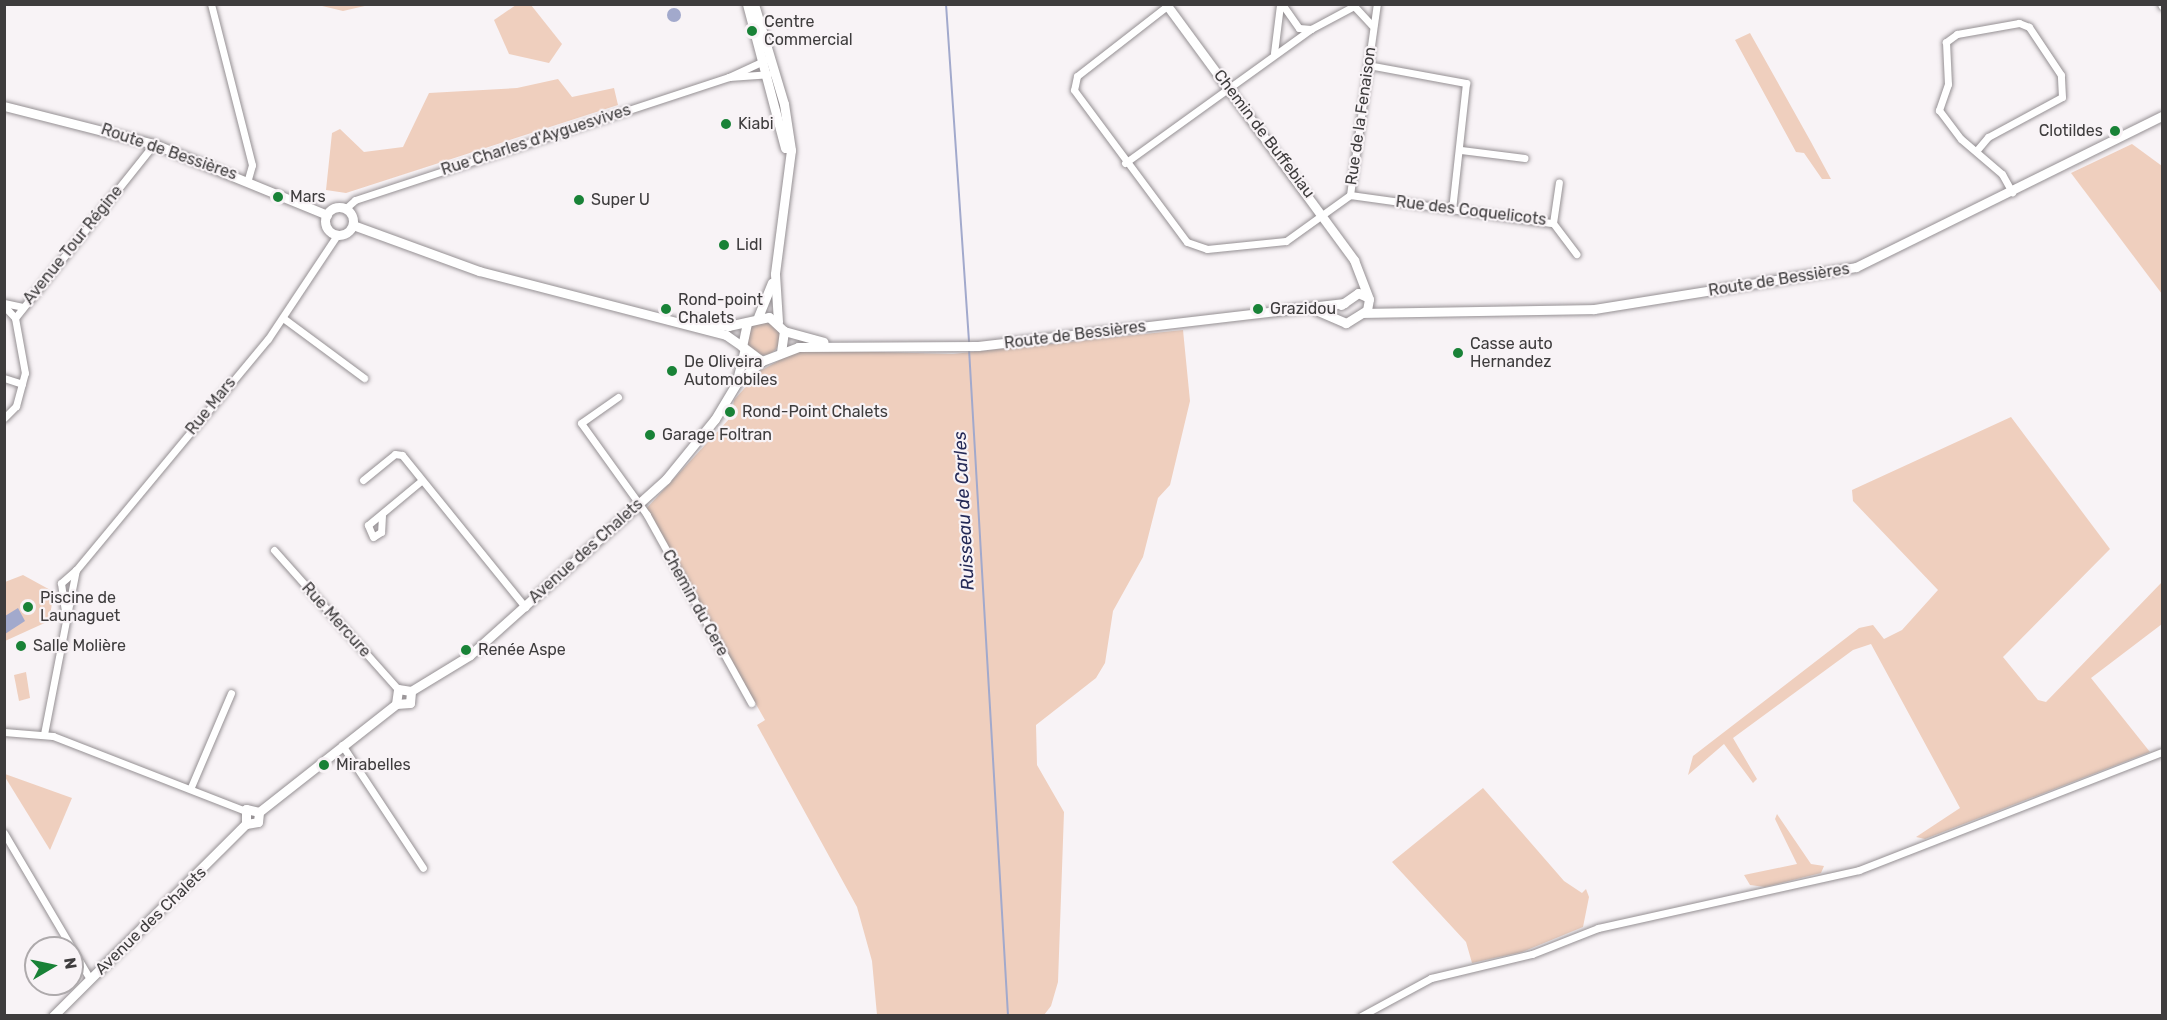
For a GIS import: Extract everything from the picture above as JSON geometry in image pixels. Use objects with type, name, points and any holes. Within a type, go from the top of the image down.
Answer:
[{"type":"main road","points":[[747,4],[789,133],[789,168],[775,274],[778,322],[784,331],[781,353]]},
{"type":"main road","points":[[754,4],[767,66]]},
{"type":"main road","name":"Chemin de Buffebiau","points":[[1167,5],[1324,215],[1356,267],[1368,298]]},
{"type":"main road","name":"Route de Bessières","points":[[4,106],[154,144],[248,179],[327,215]]},
{"type":"main road","name":"Route de Bessières","points":[[1315,310],[1349,322],[1364,313],[1397,309],[1594,309],[1828,274],[1885,258],[2163,116]]},
{"type":"main road","points":[[353,225],[337,235],[326,224],[327,215],[345,209],[353,225],[479,271],[610,303],[726,335],[762,361]]},
{"type":"main road","points":[[1353,295],[1356,267]]},
{"type":"main road","points":[[655,315],[747,323],[758,317],[775,274]]},
{"type":"main road","name":"Route de Bessières","points":[[1338,318],[1344,303],[1353,295],[1397,309]]},
{"type":"main road","points":[[1364,313],[1368,298]]},
{"type":"main road","name":"Route de Bessières","points":[[762,361],[781,353],[835,345],[978,346],[1315,310],[1344,303]]},
{"type":"main road","points":[[758,317],[778,322]]},
{"type":"main road","points":[[743,349],[747,323]]},
{"type":"main road","name":"Route de Bessières","points":[[784,331],[835,345]]},
{"type":"main road","name":"Avenue des Chalets","points":[[736,384],[743,349]]},
{"type":"main road","name":"Avenue des Chalets","points":[[53,1016],[246,824],[258,822],[259,812],[396,704],[410,703],[411,691],[470,655],[525,607],[688,455],[736,384],[762,361]]},
{"type":"main road","points":[[396,704],[398,689],[411,691]]},
{"type":"main road","points":[[246,824],[244,811],[259,812]]},
{"type":"street","points":[[211,4],[252,165],[248,179]]},
{"type":"street","points":[[1281,4],[1293,25],[1311,29]]},
{"type":"street","points":[[1274,53],[1281,4]]},
{"type":"street","name":"Rue de la Fenaison","points":[[1167,5],[1073,84],[1125,163],[1187,242],[1199,248],[1286,241],[1350,195],[1377,4]]},
{"type":"street","points":[[1125,163],[1227,85],[1348,6],[1364,10],[1373,28]]},
{"type":"street","points":[[1977,150],[1988,137],[2062,97],[2061,75],[2030,27],[2019,23],[1957,33],[1946,42],[1948,84],[1939,110],[1960,139],[1977,150],[2012,192]]},
{"type":"street","points":[[1368,64],[1466,83],[1461,150],[1452,209]]},
{"type":"street","name":"Rue Charles d'Ayguesvives","points":[[729,77],[767,66]]},
{"type":"street","name":"Rue Charles d'Ayguesvives","points":[[345,209],[355,200],[767,66]]},
{"type":"street","name":"Avenue Tour Régine","points":[[4,418],[16,406],[25,367],[15,318],[154,144]]},
{"type":"street","points":[[1461,150],[1524,158]]},
{"type":"street","name":"Rue des Coquelicots","points":[[1350,195],[1553,223],[1559,182]]},
{"type":"street","points":[[1553,223],[1576,254]]},
{"type":"street","name":"Rue Mars","points":[[45,734],[65,611],[76,570],[283,318],[337,235]]},
{"type":"street","points":[[4,304],[23,307]]},
{"type":"street","points":[[4,304],[15,318]]},
{"type":"street","points":[[283,318],[364,378]]},
{"type":"street","points":[[4,378],[22,384]]},
{"type":"street","name":"Chemin du Cere","points":[[618,397],[581,423],[638,502],[752,703]]},
{"type":"street","points":[[363,480],[395,454],[421,481],[525,607]]},
{"type":"street","points":[[382,514],[421,481]]},
{"type":"street","name":"Rue Mercure","points":[[274,550],[398,689]]},
{"type":"street","points":[[191,787],[222,708],[231,693]]},
{"type":"street","points":[[4,732],[45,734],[235,804],[244,811]]},
{"type":"street","points":[[342,745],[423,868]]},
{"type":"street","points":[[1361,1016],[1431,978],[1532,954],[1629,919],[1859,870],[2163,752]]},
{"type":"street","points":[[4,832],[68,936]]},
{"type":"street","points":[[84,961],[100,970]]},
{"type":"street","points":[[84,963],[90,979]]},
{"type":"shaded area","points":[[318,5],[369,5],[343,11]]},
{"type":"shaded area","points":[[516,5],[531,5],[562,44],[549,63],[509,54],[494,20]]},
{"type":"shaded area","points":[[1750,33],[1831,179],[1822,179],[1804,153],[1796,152],[1735,40]]},
{"type":"shaded area","points":[[558,79],[572,97],[614,88],[618,105],[346,193],[326,190],[332,133],[340,129],[364,152],[403,147],[429,93],[517,88]]},
{"type":"shaded area","points":[[2132,144],[2162,166],[2162,294],[2071,173]]},
{"type":"shaded area","points":[[763,321],[775,326],[780,338],[775,350],[763,355],[751,350],[746,338],[751,326]]},
{"type":"shaded area","points":[[1183,330],[1190,401],[1170,485],[1158,498],[1143,557],[1113,611],[1105,663],[1096,678],[1036,725],[1037,765],[1064,812],[1058,982],[1051,1006],[1044,1015],[877,1015],[872,961],[857,907],[757,725],[765,720],[645,510],[731,417],[734,400],[760,371],[798,350],[953,354]]},
{"type":"shaded area","points":[[2011,417],[2110,549],[2003,657],[2038,700],[2046,702],[2162,582],[2162,624],[2091,678],[2150,752],[1925,839],[1916,837],[1960,808],[1871,644],[1853,650],[1733,738],[1757,779],[1753,783],[1724,744],[1688,775],[1693,756],[1859,628],[1873,625],[1884,639],[1902,630],[1938,590],[1853,501],[1852,490]]},
{"type":"shaded area","name":"Piscine de Launaguet","points":[[23,575],[54,592],[49,621],[5,641],[5,582]]},
{"type":"shaded area","points":[[26,672],[30,698],[19,701],[14,675]]},
{"type":"shaded area","points":[[5,774],[72,798],[50,850],[5,777]]},
{"type":"shaded area","points":[[1483,788],[1564,881],[1582,893],[1586,889],[1589,897],[1583,927],[1522,952],[1472,963],[1466,942],[1392,862]]},
{"type":"shaded area","points":[[1777,814],[1811,864],[1824,866],[1821,873],[1765,887],[1750,885],[1744,875],[1797,864],[1775,819]]},
{"type":"water","points":[[671,8],[677,8],[681,15],[677,22],[671,22],[667,18],[667,12]]},
{"type":"water","points":[[18,608],[25,621],[5,634],[5,616]]},
{"type":"waterway","name":"Ruisseau de Carles","points":[[946,4],[969,343]]},
{"type":"waterway","name":"Ruisseau de Carles","points":[[969,349],[1008,1016]]},
{"type":"place","name":"Centre Commercial","points":[[752,31]]},
{"type":"place","name":"Kiabi","points":[[726,124]]},
{"type":"place","name":"Clotildes","points":[[2115,131]]},
{"type":"place","name":"Mars","points":[[278,197]]},
{"type":"place","name":"Super U","points":[[579,200]]},
{"type":"place","name":"Lidl","points":[[724,245]]},
{"type":"place","name":"Rond-point Chalets","points":[[666,309]]},
{"type":"place","name":"Grazidou","points":[[1258,309]]},
{"type":"place","name":"Casse auto Hernandez","points":[[1458,353]]},
{"type":"place","name":"De Oliveira Automobiles","points":[[672,371]]},
{"type":"place","name":"Rond-Point Chalets","points":[[730,412]]},
{"type":"place","name":"Garage Foltran","points":[[650,435]]},
{"type":"place","name":"Piscine de Launaguet","points":[[28,607]]},
{"type":"place","name":"Salle Molière","points":[[21,646]]},
{"type":"place","name":"Renée Aspe","points":[[466,650]]},
{"type":"place","name":"Mirabelles","points":[[324,765]]}]
